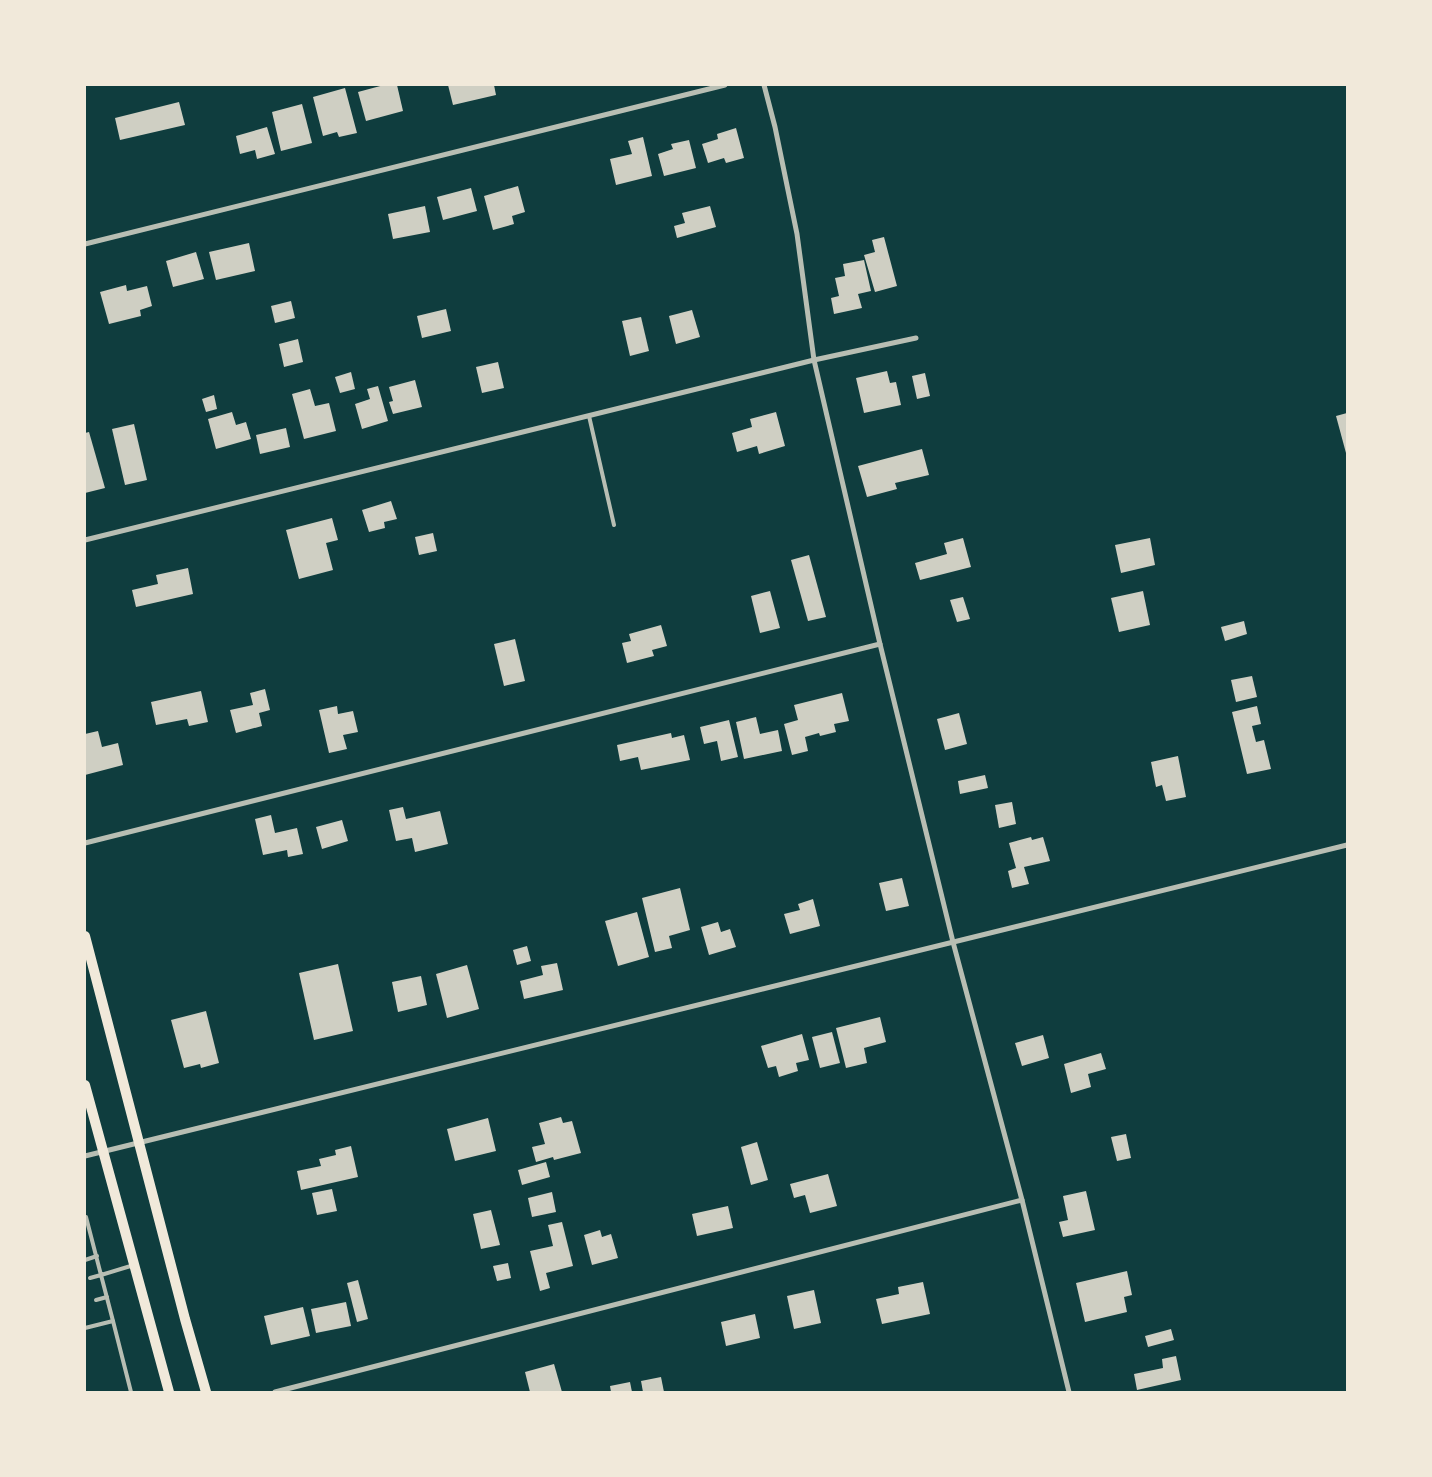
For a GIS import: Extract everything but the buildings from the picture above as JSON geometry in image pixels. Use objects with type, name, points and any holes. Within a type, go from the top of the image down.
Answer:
[{"type":"main road","points":[[85,936],[185,1319],[206,1392]]},
{"type":"main road","points":[[85,1085],[169,1392]]},
{"type":"street","points":[[85,244],[724,85]]},
{"type":"street","points":[[764,85],[775,127],[797,234],[814,360],[880,644],[953,942],[1022,1200],[1069,1392]]},
{"type":"street","points":[[85,540],[814,360],[916,338]]},
{"type":"street","points":[[85,843],[880,644]]},
{"type":"street","points":[[85,1156],[1347,845]]},
{"type":"street","points":[[275,1392],[1022,1200]]},
{"type":"lane","points":[[589,416],[614,525]]},
{"type":"lane","points":[[85,1217],[97,1256],[131,1392]]},
{"type":"lane","points":[[85,1239],[92,1237]]},
{"type":"lane","points":[[85,1260],[97,1256]]},
{"type":"lane","points":[[90,1278],[134,1265]]},
{"type":"lane","points":[[96,1300],[107,1297]]},
{"type":"lane","points":[[85,1328],[113,1322]]}]
